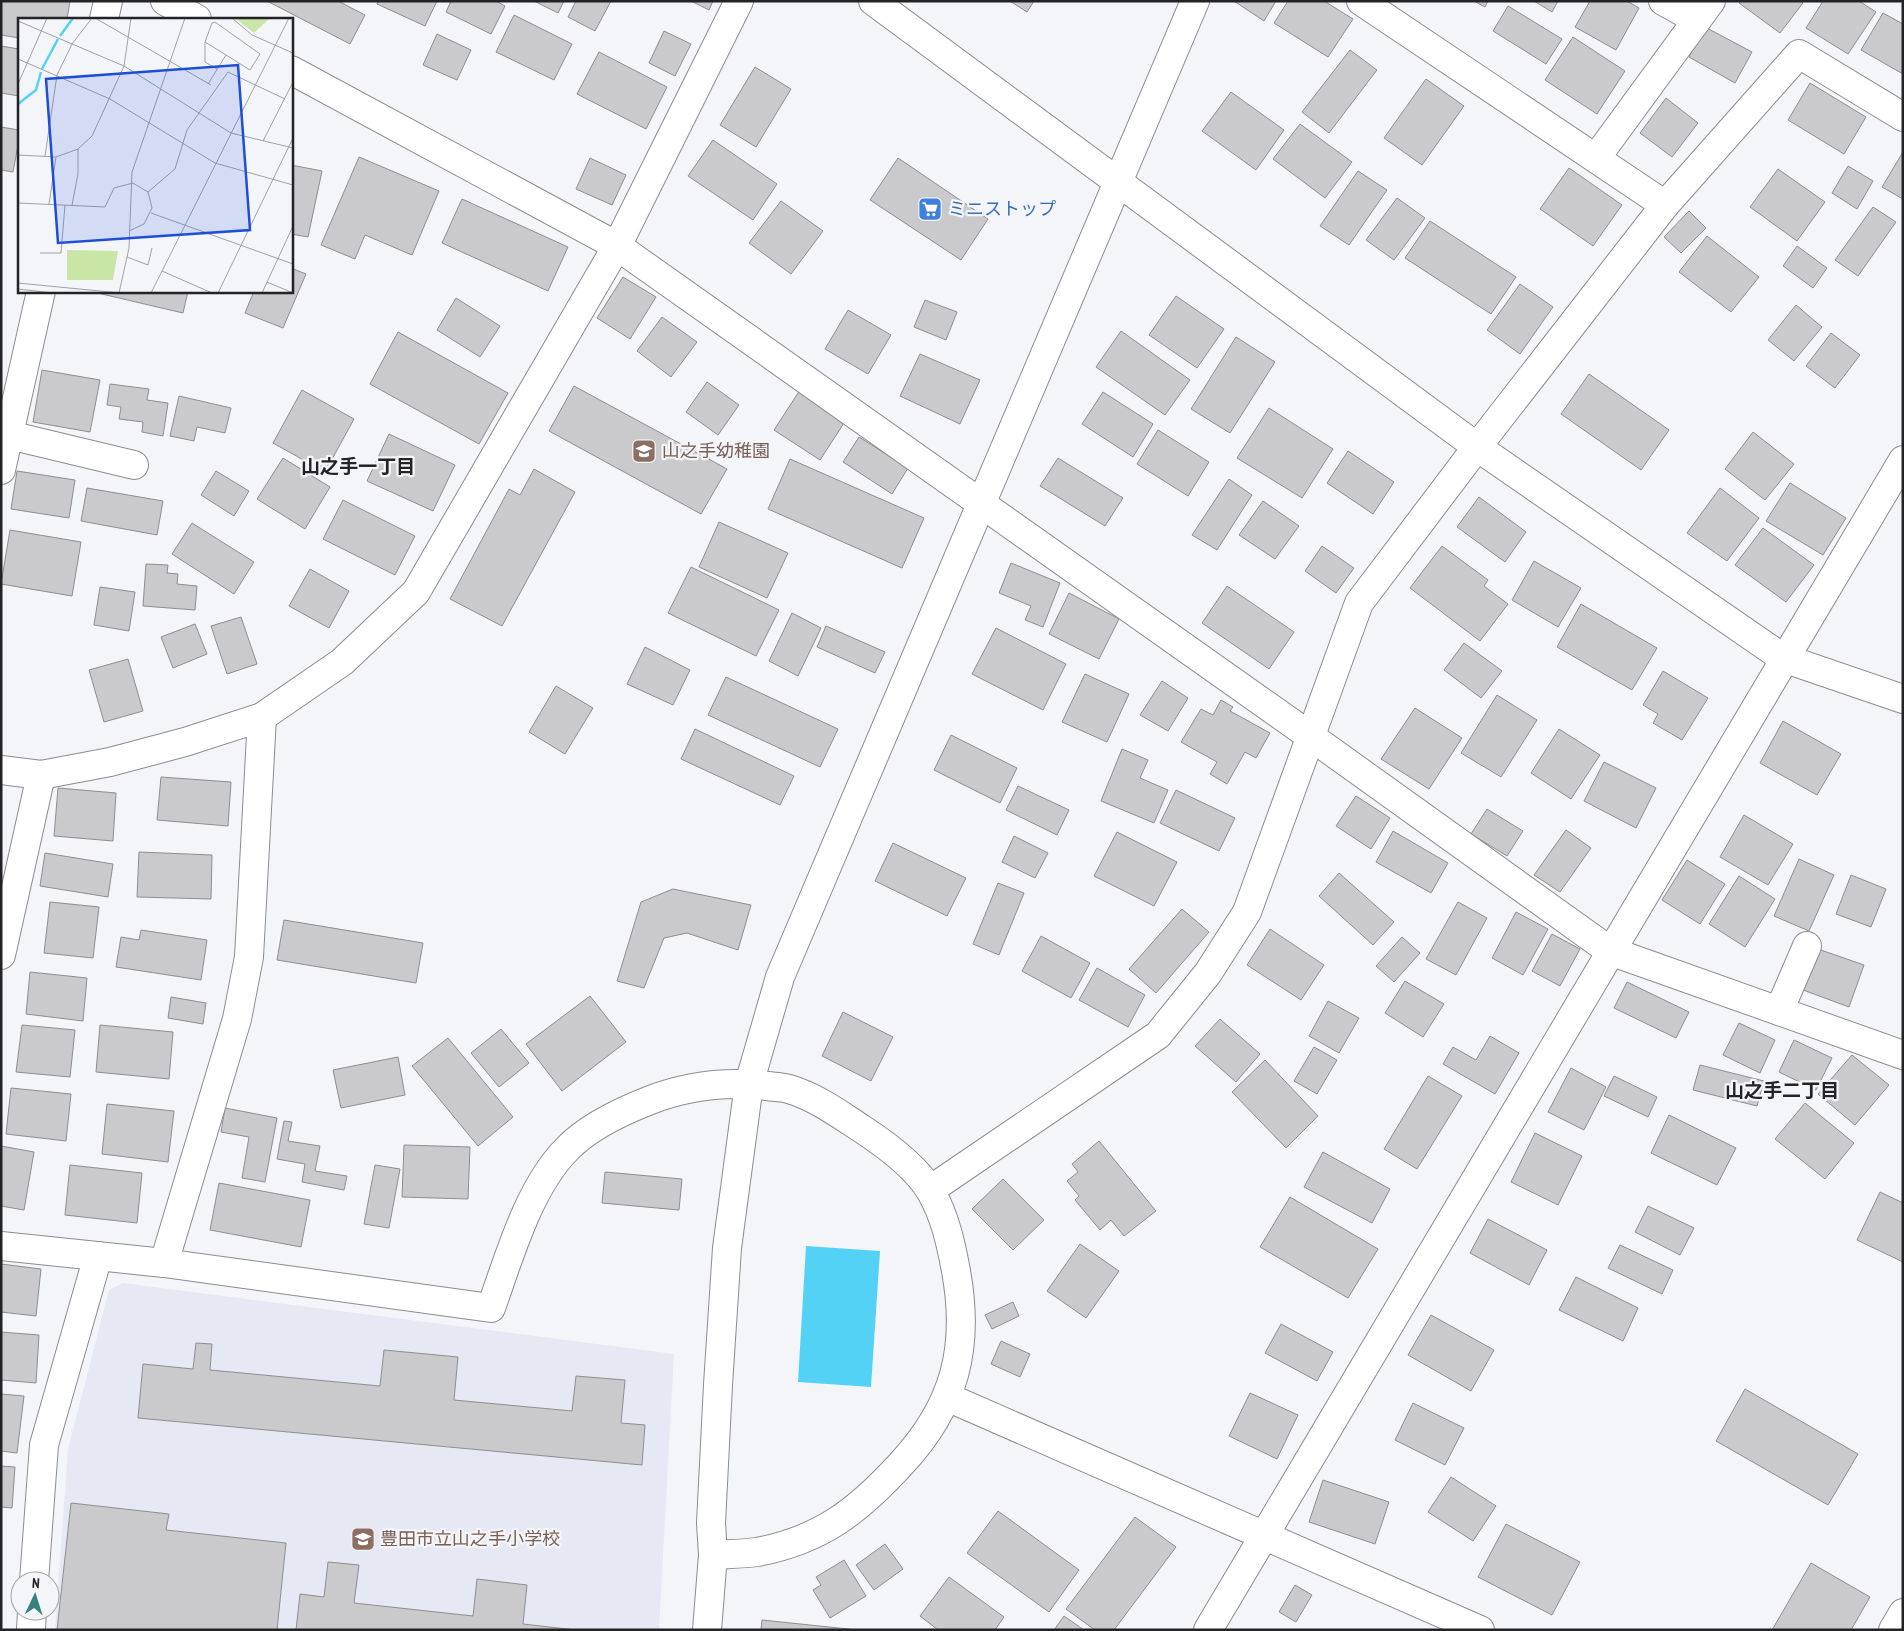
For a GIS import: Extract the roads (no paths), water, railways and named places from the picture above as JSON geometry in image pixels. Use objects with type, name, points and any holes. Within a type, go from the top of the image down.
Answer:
[{"type":"street","points":[[104,18],[108,1]]},
{"type":"street","points":[[165,1],[195,18]]},
{"type":"street","points":[[1,770],[41,775],[110,762],[176,745],[262,717],[342,662],[416,592],[618,246],[740,1]]},
{"type":"street","points":[[872,1],[1476,447],[1783,658],[1903,699]]},
{"type":"street","points":[[707,1630],[726,1248],[749,1084],[780,977],[1195,1]]},
{"type":"street","points":[[1361,1],[1665,205]]},
{"type":"street","points":[[1596,158],[1704,11],[1663,1]]},
{"type":"street","points":[[930,1190],[1158,1035],[1208,973],[1246,912],[1359,603],[1476,447],[1665,205],[1799,54],[1903,117]]},
{"type":"street","points":[[292,71],[618,246],[1610,951],[1903,1055]]},
{"type":"street","points":[[1,470],[41,292]]},
{"type":"street","points":[[9,435],[134,465]]},
{"type":"street","points":[[1208,1630],[1783,658],[1903,460]]},
{"type":"street","points":[[164,1263],[237,1019],[249,957],[262,717]]},
{"type":"street","points":[[1,955],[41,775]]},
{"type":"street","points":[[1779,1011],[1807,946]]},
{"type":"street","points":[[1,1246],[164,1263],[491,1308],[519,1229],[544,1178],[567,1148],[596,1126],[633,1107],[665,1094],[705,1085],[749,1084],[788,1089],[820,1102],[877,1138],[907,1165],[930,1190],[942,1216],[952,1247],[961,1299],[960,1351],[947,1397],[938,1414],[907,1457],[869,1498],[828,1527],[794,1542],[756,1552],[712,1555]]},
{"type":"street","points":[[35,1571],[44,1445],[98,1256]]},
{"type":"street","points":[[947,1397],[1480,1630]]},
{"type":"street","points":[[1893,1630],[1903,1613]]},
{"type":"water","points":[[806,1246],[880,1251],[871,1387],[798,1382]]},
{"type":"place","name":"ミニストップ","points":[[930,209]]},
{"type":"place","name":"山之手幼稚園","points":[[644,451]]},
{"type":"place","name":"豊田市立山之手小学校","points":[[363,1539]]},
{"type":"district","name":"山之手一丁目","points":[[358,466]]},
{"type":"district","name":"山之手二丁目","points":[[1782,1090]]}]
